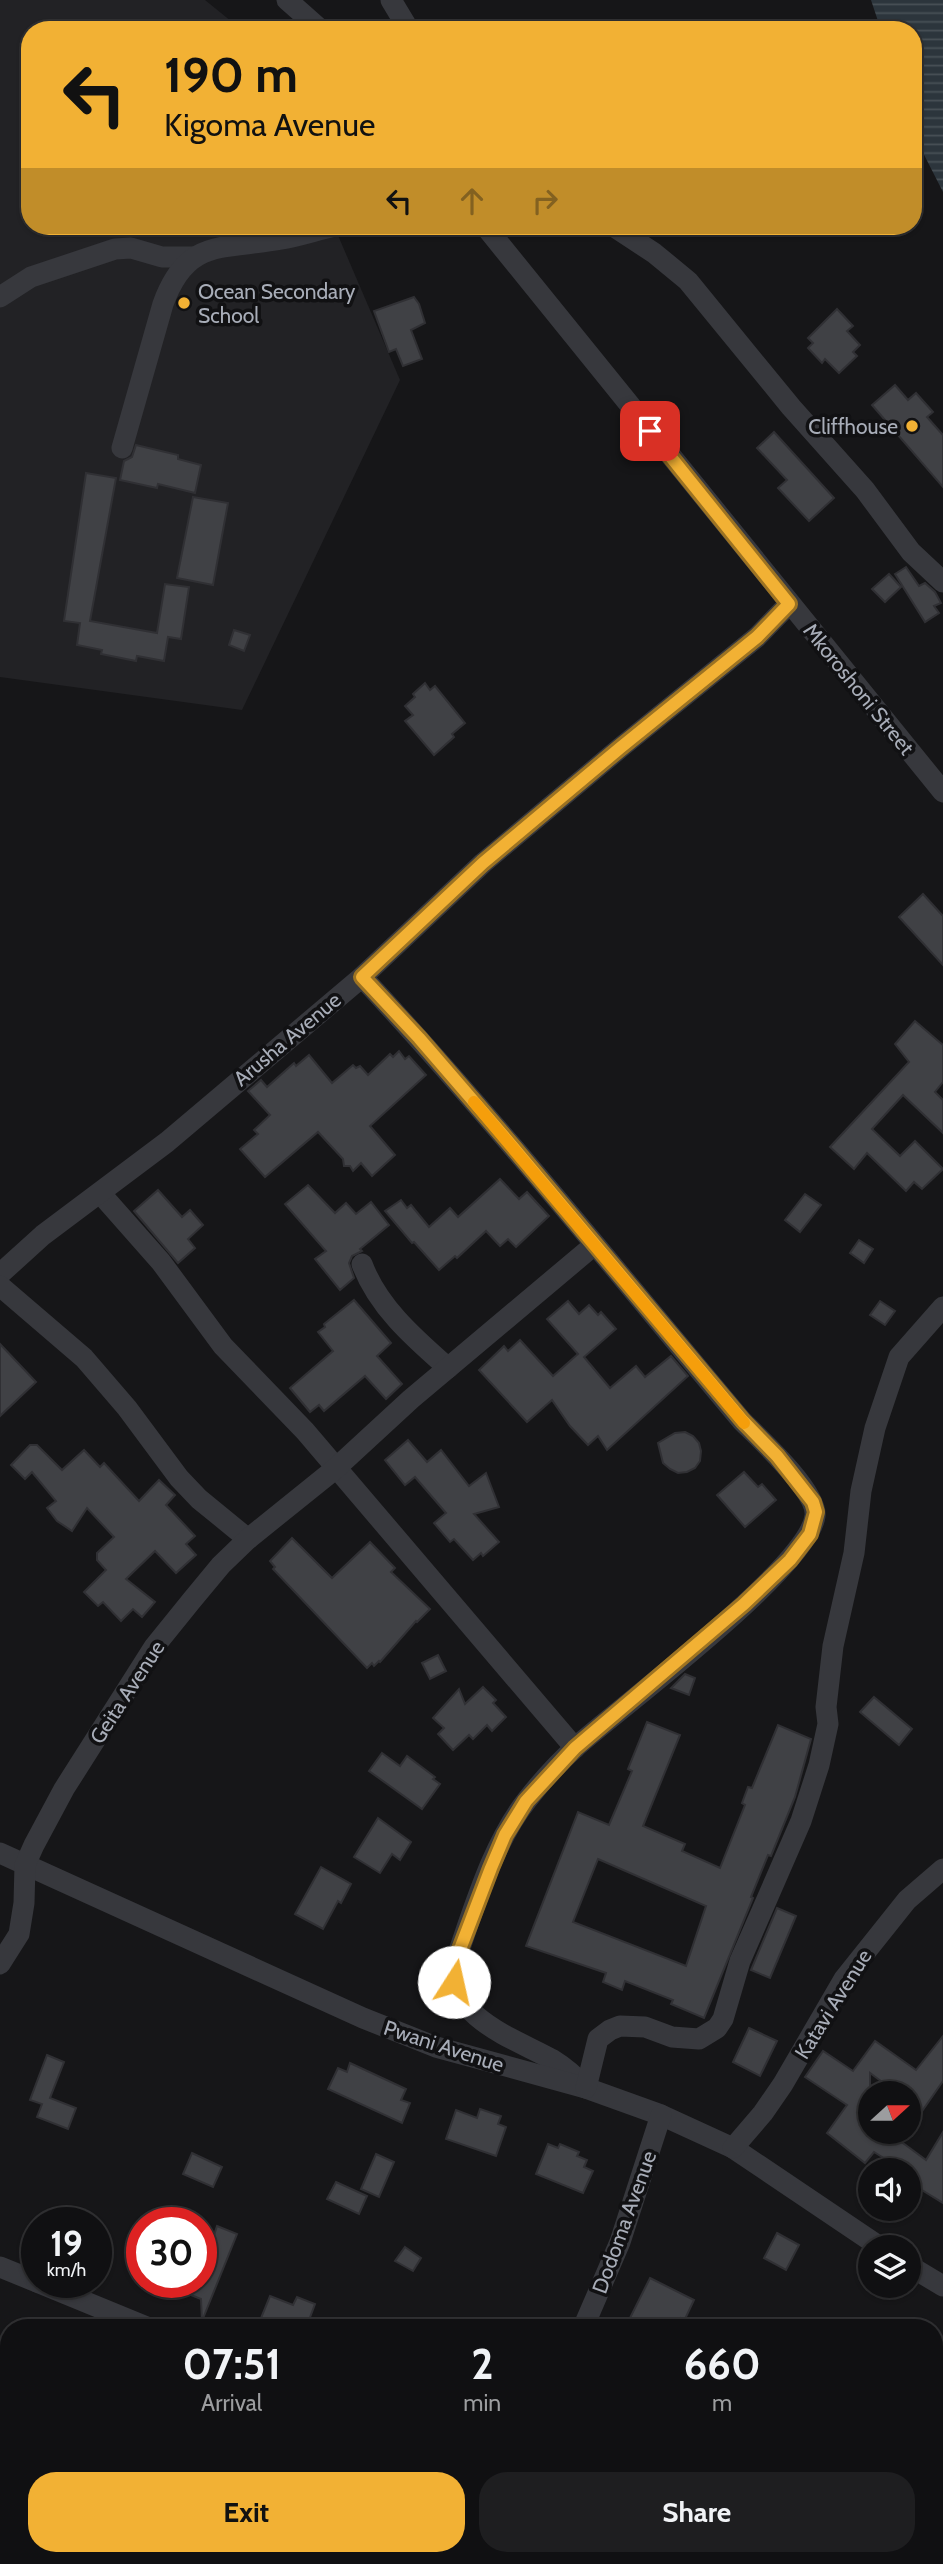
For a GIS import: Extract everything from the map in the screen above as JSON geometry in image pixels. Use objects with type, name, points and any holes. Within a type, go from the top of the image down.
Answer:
[{"type":"street","points":[[287,0],[311,21]]},
{"type":"street","points":[[391,0],[404,21]]},
{"type":"street","points":[[0,298],[31,277],[115,249],[131,248],[162,257],[193,257],[242,243],[280,240],[300,235]]},
{"type":"street","name":"Mkoroshoni Street","points":[[492,235],[943,792]]},
{"type":"street","points":[[627,235],[688,281],[791,407],[865,490],[911,552],[943,582]]},
{"type":"street","points":[[122,448],[169,286],[193,257]]},
{"type":"street","name":"Arusha Avenue","points":[[0,1273],[43,1235],[167,1142],[362,977],[483,863],[757,637],[789,604]]},
{"type":"street","points":[[362,977],[529,1165],[593,1245],[743,1421],[777,1456],[813,1502],[816,1512],[810,1534],[790,1560],[716,1630],[575,1748],[526,1801],[505,1835],[466,1931],[453,1974],[460,1995],[475,2015],[555,2061],[586,2088],[598,2039],[610,2030],[620,2026],[645,2027],[672,2037],[699,2039],[717,2028],[723,2019],[740,1961],[801,1821],[819,1765],[828,1724],[826,1707],[833,1646],[875,1428],[899,1357],[943,1307]]},
{"type":"street","points":[[101,1194],[161,1262],[223,1346],[304,1432],[575,1748]]},
{"type":"street","name":"Geita Avenue","points":[[0,1964],[19,1934],[24,1903],[25,1865],[64,1788],[154,1647],[222,1565],[248,1539],[335,1469],[448,1368],[593,1245]]},
{"type":"street","points":[[362,1264],[382,1303],[448,1368]]},
{"type":"street","points":[[0,1286],[84,1358],[127,1408],[179,1478],[199,1499],[248,1539]]},
{"type":"street","name":"Pwani Avenue","points":[[0,1853],[363,2018],[436,2047],[586,2088],[661,2115],[733,2148],[862,2235]]},
{"type":"street","name":"Katavi Avenue","points":[[733,2148],[783,2084],[844,1979],[906,1900],[943,1869]]},
{"type":"street","name":"Dodoma Avenue","points":[[587,2319],[620,2242],[661,2115]]},
{"type":"street","points":[[0,2267],[21,2276]]},
{"type":"street","points":[[921,2272],[943,2286]]},
{"type":"street","points":[[76,2298],[127,2319]]},
{"type":"shaded area","name":"Ocean Secondary School","points":[[0,0],[205,0],[231,21],[21,21],[21,235],[338,235],[400,380],[242,710],[0,677]]},
{"type":"shaded area","points":[[871,0],[943,0],[943,192],[922,151],[922,21],[878,21]]},
{"type":"building","points":[[414,297],[425,323],[411,330],[422,359],[403,366],[396,349],[389,352],[374,311]]},
{"type":"building","points":[[837,309],[853,326],[847,331],[860,345],[853,352],[857,356],[839,373],[825,359],[822,363],[808,348],[813,343],[808,338]]},
{"type":"building","name":"Cliffhouse","points":[[895,385],[908,400],[916,393],[933,412],[927,417],[943,435],[943,487],[872,405]]},
{"type":"building","points":[[774,432],[834,498],[809,521],[778,488],[787,480],[757,448]]},
{"type":"building","points":[[136,445],[178,455],[178,459],[201,465],[195,493],[158,484],[157,488],[120,480],[124,461],[132,457]]},
{"type":"building","points":[[86,473],[116,478],[90,621],[157,633],[165,584],[189,587],[181,639],[168,637],[164,661],[137,656],[136,661],[101,654],[102,650],[77,645],[80,623],[64,621]]},
{"type":"building","points":[[193,497],[228,503],[213,585],[177,578]]},
{"type":"building","points":[[906,567],[919,586],[925,583],[935,592],[941,603],[934,606],[939,613],[925,622],[895,574]]},
{"type":"building","points":[[889,574],[901,587],[885,602],[872,589]]},
{"type":"building","points":[[234,630],[250,635],[244,651],[229,645]]},
{"type":"building","points":[[425,683],[430,690],[435,686],[465,723],[434,755],[405,721],[413,715],[405,706]]},
{"type":"building","points":[[923,894],[943,916],[943,965],[899,917]]},
{"type":"building","points":[[915,1021],[943,1045],[943,1082],[935,1092],[943,1100],[943,1133],[903,1095],[872,1129],[900,1156],[915,1141],[943,1169],[922,1189],[914,1182],[906,1191],[867,1153],[854,1169],[830,1147],[909,1062],[895,1044]]},
{"type":"building","points":[[399,1051],[405,1059],[409,1056],[426,1075],[370,1126],[395,1155],[372,1176],[361,1163],[353,1171],[350,1166],[344,1166],[343,1159],[318,1132],[265,1177],[240,1149],[258,1134],[254,1130],[270,1115],[248,1091],[261,1080],[267,1087],[294,1063],[296,1066],[309,1055],[332,1083],[353,1065],[356,1068],[360,1066],[368,1075],[390,1054],[393,1057]]},
{"type":"building","points":[[500,1179],[519,1199],[527,1192],[549,1216],[516,1247],[508,1239],[500,1246],[486,1231],[457,1258],[455,1256],[439,1270],[385,1211],[401,1200],[407,1208],[411,1205],[429,1227],[450,1208],[458,1217]]},
{"type":"building","points":[[308,1185],[335,1213],[346,1203],[356,1214],[371,1202],[389,1225],[360,1249],[362,1251],[352,1256],[349,1263],[354,1278],[340,1290],[315,1259],[326,1251],[285,1204]]},
{"type":"building","points":[[158,1190],[182,1217],[190,1210],[203,1225],[188,1239],[195,1248],[178,1263],[134,1211]]},
{"type":"building","points":[[805,1194],[821,1205],[800,1232],[785,1220]]},
{"type":"building","points":[[859,1240],[873,1249],[864,1263],[850,1253]]},
{"type":"building","points":[[354,1300],[391,1343],[377,1356],[402,1384],[386,1399],[365,1376],[324,1411],[319,1405],[310,1412],[290,1388],[333,1351],[318,1332]]},
{"type":"building","points":[[568,1301],[579,1314],[589,1305],[598,1315],[601,1312],[616,1329],[584,1357],[610,1388],[636,1366],[645,1377],[671,1356],[688,1376],[607,1450],[598,1436],[588,1445],[570,1426],[552,1400],[527,1422],[479,1370],[504,1346],[508,1351],[520,1340],[553,1376],[578,1354],[547,1319]]},
{"type":"building","points":[[880,1301],[895,1311],[885,1325],[870,1315]]},
{"type":"building","points":[[0,1344],[36,1382],[0,1416]]},
{"type":"building","points":[[685,1432],[699,1443],[700,1461],[695,1468],[678,1473],[663,1463],[658,1443],[675,1433]]},
{"type":"building","points":[[408,1440],[427,1462],[441,1450],[469,1486],[486,1473],[499,1507],[474,1514],[499,1542],[483,1556],[481,1553],[473,1560],[454,1539],[450,1542],[434,1523],[446,1513],[415,1477],[405,1485],[385,1460]]},
{"type":"building","points":[[30,1445],[37,1445],[62,1470],[84,1450],[100,1467],[104,1463],[139,1501],[159,1480],[175,1495],[166,1505],[195,1536],[186,1544],[196,1555],[176,1573],[155,1551],[126,1579],[155,1602],[142,1617],[133,1609],[121,1621],[103,1602],[98,1606],[84,1592],[106,1570],[97,1560],[97,1553],[114,1537],[87,1508],[72,1531],[57,1521],[47,1508],[56,1501],[32,1472],[25,1479],[11,1465]]},
{"type":"building","points":[[744,1472],[758,1487],[762,1484],[776,1500],[745,1527],[717,1495]]},
{"type":"building","points":[[292,1538],[332,1578],[370,1542],[395,1568],[391,1572],[430,1609],[380,1662],[374,1666],[372,1663],[367,1668],[273,1569],[275,1567],[270,1561]]},
{"type":"building","points":[[438,1655],[446,1671],[430,1679],[422,1663]]},
{"type":"building","points":[[685,1674],[695,1678],[689,1695],[671,1688]]},
{"type":"building","points":[[483,1687],[496,1700],[493,1703],[506,1717],[492,1731],[487,1725],[473,1739],[469,1735],[453,1750],[438,1734],[444,1728],[433,1718],[459,1689],[465,1704]]},
{"type":"building","points":[[874,1697],[912,1729],[899,1745],[860,1712]]},
{"type":"building","points":[[647,1722],[680,1735],[643,1826],[685,1844],[682,1851],[720,1868],[745,1805],[742,1803],[748,1787],[752,1788],[778,1725],[811,1739],[795,1797],[771,1856],[768,1855],[704,2018],[671,2004],[673,2000],[625,1981],[622,1990],[603,1982],[606,1973],[526,1946],[578,1812],[609,1825],[632,1771],[628,1769]],"holes":[[[598,1859],[706,1906],[686,1966],[573,1922]]]},
{"type":"building","points":[[382,1753],[400,1766],[407,1756],[435,1777],[433,1779],[440,1784],[422,1809],[369,1771]]},
{"type":"building","points":[[378,1818],[411,1842],[400,1860],[392,1854],[380,1873],[354,1857]]},
{"type":"building","points":[[321,1867],[351,1884],[323,1929],[295,1914]]},
{"type":"building","points":[[777,1908],[796,1916],[770,1978],[751,1970]]},
{"type":"building","points":[[749,2028],[777,2041],[760,2076],[733,2062]]},
{"type":"building","points":[[943,2036],[943,2081],[921,2113],[921,2081],[881,2081],[870,2073],[870,2081],[858,2081],[858,2144],[904,2144],[926,2160],[943,2132],[943,2203],[921,2190],[921,2158],[884,2158],[874,2152],[869,2158],[859,2158],[827,2133],[847,2105],[805,2077],[823,2051],[853,2071],[875,2041],[916,2070]]},
{"type":"building","points":[[47,2055],[64,2062],[50,2098],[76,2108],[68,2129],[37,2117],[42,2104],[30,2100]]},
{"type":"building","points":[[350,2063],[406,2089],[401,2100],[410,2103],[402,2123],[328,2089],[338,2068],[347,2072]]},
{"type":"building","points":[[480,2109],[501,2116],[498,2124],[506,2127],[496,2156],[446,2139],[456,2110],[477,2118]]},
{"type":"building","points":[[548,2144],[558,2148],[560,2144],[579,2152],[577,2156],[587,2160],[584,2167],[593,2171],[583,2193],[536,2174]]},
{"type":"building","points":[[192,2153],[222,2167],[213,2187],[183,2174]]},
{"type":"building","points":[[376,2154],[394,2162],[379,2197],[361,2189]]},
{"type":"building","points":[[336,2182],[367,2196],[359,2214],[327,2199]]},
{"type":"building","points":[[217,2226],[237,2234],[217,2284]]},
{"type":"building","points":[[777,2233],[799,2245],[786,2270],[764,2258]]},
{"type":"building","points":[[405,2247],[421,2258],[413,2271],[395,2261]]},
{"type":"building","points":[[650,2278],[694,2300],[685,2319],[630,2319]]},
{"type":"building","points":[[270,2296],[293,2305],[297,2297],[315,2304],[309,2319],[261,2319]]},
{"type":"building","points":[[198,2298],[211,2298],[203,2319],[202,2319],[201,2299]]},
{"type":"slow traffic","points":[[474,1102],[744,1423]]},
{"type":"place","name":"Ocean Secondary School","points":[[184,303]]},
{"type":"place","name":"Cliffhouse","points":[[912,426]]},
{"type":"route","points":[[454,1982],[454,1965],[491,1868],[505,1835],[526,1801],[575,1748],[716,1630],[790,1560],[810,1534],[816,1512],[813,1502],[797,1479],[743,1421],[419,1038],[362,977],[483,863],[757,637],[789,604],[650,431]]}]
